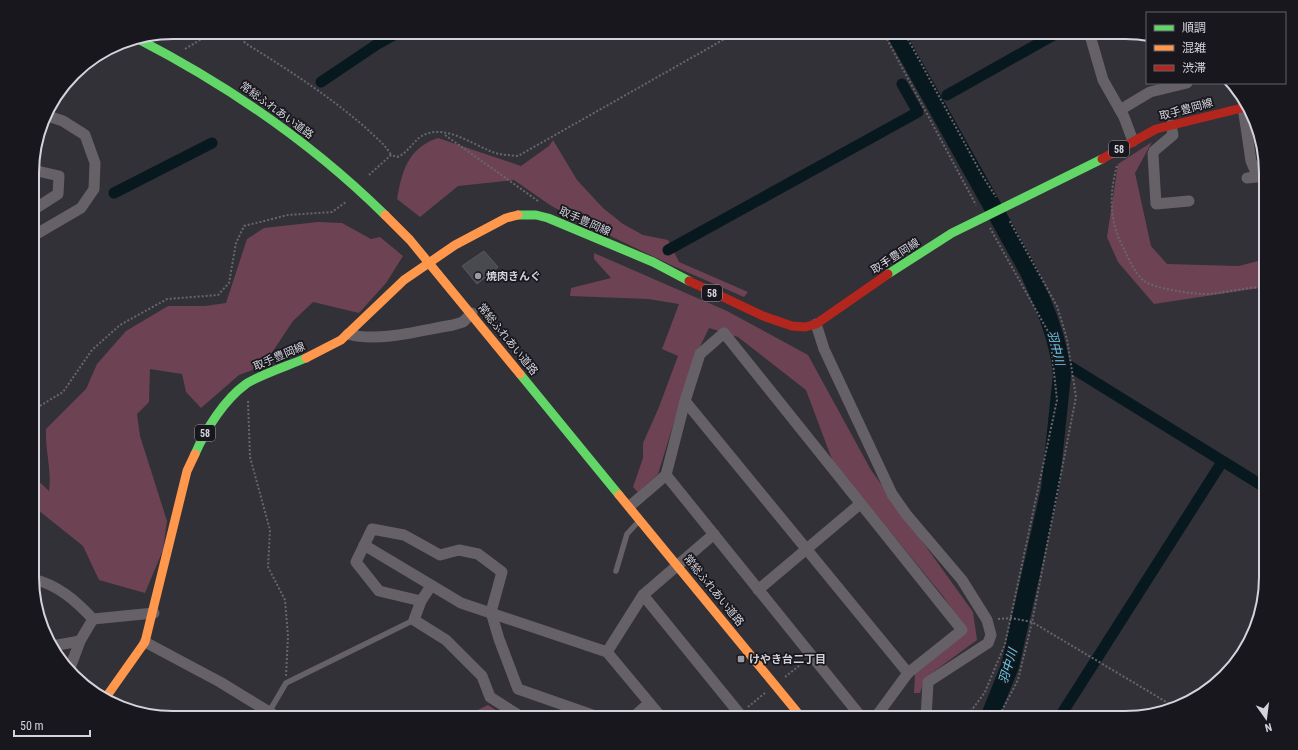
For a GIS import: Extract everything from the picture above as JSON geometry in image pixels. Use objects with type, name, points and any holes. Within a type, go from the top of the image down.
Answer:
[{"type":"main road","name":"常総ふれあい道路","points":[[145,43],[173,56],[232,92],[298,138],[342,174],[375,204],[429,261],[796,711]]},
{"type":"main road","name":"取手豊岡線","points":[[108,694],[145,642],[154,613],[187,470],[203,436],[232,396],[247,383],[318,353],[341,340],[404,280],[429,261],[506,218],[521,214],[536,215],[548,218],[653,262],[692,283],[763,316],[792,326],[805,327],[816,324],[929,247],[984,216],[1117,151],[1133,141],[1170,125],[1242,108]]},
{"type":"street","points":[[1091,39],[1103,80],[1120,110],[1133,141]]},
{"type":"street","points":[[1120,110],[1150,92],[1183,84]]},
{"type":"street","points":[[1245,114],[1251,161],[1257,177]]},
{"type":"street","points":[[39,232],[81,208],[94,189],[96,163],[85,135],[63,121],[51,117]]},
{"type":"street","points":[[1170,125],[1173,135],[1154,151],[1153,154],[1156,204],[1189,201]]},
{"type":"street","points":[[39,171],[59,176],[58,194],[39,206]]},
{"type":"street","points":[[348,334],[359,337],[381,337],[432,329],[463,322],[472,313]]},
{"type":"street","points":[[816,324],[824,349],[892,494],[906,514],[962,580],[987,620],[991,635],[988,643],[928,682],[926,711]]},
{"type":"street","points":[[630,506],[666,475],[685,401],[700,354],[724,333],[962,630],[908,673],[880,711]]},
{"type":"street","points":[[685,401],[908,673]]},
{"type":"street","points":[[666,475],[856,711]]},
{"type":"street","points":[[758,590],[860,504]]},
{"type":"street","points":[[421,601],[379,592],[356,562],[372,529],[404,535],[440,555],[459,550],[478,554],[502,572],[492,612],[499,639],[518,689],[581,711]]},
{"type":"street","points":[[607,652],[643,595],[677,564],[714,534]]},
{"type":"street","points":[[364,545],[461,603],[492,612],[607,652],[656,711]]},
{"type":"street","points":[[39,580],[46,582],[67,594],[93,618],[154,613]]},
{"type":"street","points":[[431,586],[421,601],[414,620],[446,640],[482,676],[490,697],[512,711]]},
{"type":"street","points":[[643,595],[737,711]]},
{"type":"street","points":[[72,664],[80,641],[93,618]]},
{"type":"street","points":[[58,645],[80,641]]},
{"type":"street","points":[[145,642],[220,682],[267,711]]},
{"type":"street","points":[[639,711],[649,702]]},
{"type":"lane","points":[[616,571],[627,534],[640,519]]},
{"type":"lane","points":[[276,711],[286,683],[414,620]]},
{"type":"path","points":[[173,56],[201,39]]},
{"type":"path","points":[[243,39],[245,43],[314,86],[362,125],[387,148],[391,155],[397,157],[403,155],[424,135],[436,131],[470,141],[501,154],[518,156],[725,39]]},
{"type":"path","points":[[887,39],[1050,335],[1057,400],[1005,644],[985,692],[971,711]]},
{"type":"path","points":[[908,39],[1000,208],[1057,306],[1067,339],[1076,397],[1018,680],[1002,711]]},
{"type":"path","points":[[443,133],[544,205],[548,218]]},
{"type":"path","points":[[1117,151],[1118,164],[1113,183],[1112,219],[1117,236],[1133,267],[1143,281],[1157,288],[1209,294],[1259,288]]},
{"type":"path","points":[[369,175],[391,155]]},
{"type":"path","points":[[39,406],[63,392],[92,350],[120,325],[167,299],[218,295],[229,283],[236,243],[244,226],[288,214],[332,212],[346,202]]},
{"type":"path","points":[[247,383],[250,457],[270,530],[268,567],[284,600],[288,636],[286,683]]},
{"type":"path","points":[[987,620],[1010,618],[1031,622],[1169,704]]},
{"type":"shaded area","points":[[438,138],[521,166],[549,146],[553,140],[577,180],[603,208],[623,224],[643,235],[668,240],[679,262],[748,292],[744,297],[671,265],[575,219],[550,205],[514,180],[458,186],[420,217],[397,199],[401,179],[413,154],[428,142]]},
{"type":"shaded area","points":[[1152,142],[1135,173],[1151,246],[1167,264],[1239,266],[1259,261],[1259,288],[1154,304],[1118,262],[1107,237],[1118,164]]},
{"type":"shaded area","points":[[318,222],[342,223],[371,239],[380,237],[403,256],[386,283],[359,313],[313,302],[293,321],[263,366],[239,375],[201,408],[186,392],[182,374],[150,369],[149,402],[137,414],[140,436],[167,521],[163,550],[145,593],[99,580],[83,546],[39,511],[39,482],[49,491],[50,483],[46,429],[86,389],[97,364],[126,331],[168,306],[205,306],[226,303],[247,239],[264,228]]},
{"type":"shaded area","points":[[594,253],[727,311],[808,355],[871,470],[973,612],[977,640],[925,678],[920,693],[914,693],[915,674],[967,631],[943,596],[833,462],[806,390],[738,337],[709,328],[692,363],[658,474],[638,492],[633,487],[643,458],[643,443],[659,407],[678,356],[662,349],[679,304],[648,299],[570,296],[571,288],[611,278],[594,259]]},
{"type":"shaded area","points":[[488,705],[497,711],[476,711]]},
{"type":"building","name":"焼肉きんぐ","points":[[484,251],[498,267],[477,284],[462,266]]},
{"type":"waterway","points":[[321,82],[387,39]]},
{"type":"waterway","name":"羽中川","points":[[899,39],[1029,272],[1050,322],[1058,348],[1062,375],[1050,489],[1010,666],[992,711]]},
{"type":"waterway","points":[[947,95],[1047,39]]},
{"type":"waterway","name":"羽中川","points":[[916,77],[920,75]]},
{"type":"waterway","points":[[668,250],[918,112],[902,84]]},
{"type":"waterway","points":[[114,193],[212,143]]},
{"type":"waterway","points":[[1061,361],[1259,484]]},
{"type":"waterway","points":[[1063,711],[1222,462]]},
{"type":"traffic: fast","points":[[145,43],[205,76],[237,96],[299,140],[385,215]]},
{"type":"traffic: fast","points":[[888,274],[952,233],[1102,159]]},
{"type":"traffic: fast","points":[[518,215],[536,215],[548,218],[653,262],[689,281]]},
{"type":"traffic: fast","points":[[195,454],[216,416],[230,398],[246,384],[259,377],[306,358]]},
{"type":"traffic: fast","points":[[520,374],[619,495]]},
{"type":"traffic: slow","points":[[385,215],[410,240],[520,374]]},
{"type":"traffic: slow","points":[[306,358],[341,340],[404,280],[455,245],[506,218],[518,215]]},
{"type":"traffic: slow","points":[[108,694],[145,642],[187,471],[195,454]]},
{"type":"traffic: slow","points":[[619,495],[796,711]]},
{"type":"traffic: jam","points":[[1102,159],[1156,129],[1242,108]]},
{"type":"traffic: jam","points":[[689,281],[763,316],[792,326],[805,327],[816,324],[888,274]]},
{"type":"place","name":"焼肉きんぐ","points":[[478,276]]},
{"type":"place","name":"けやき台二丁目","points":[[741,659]]}]
